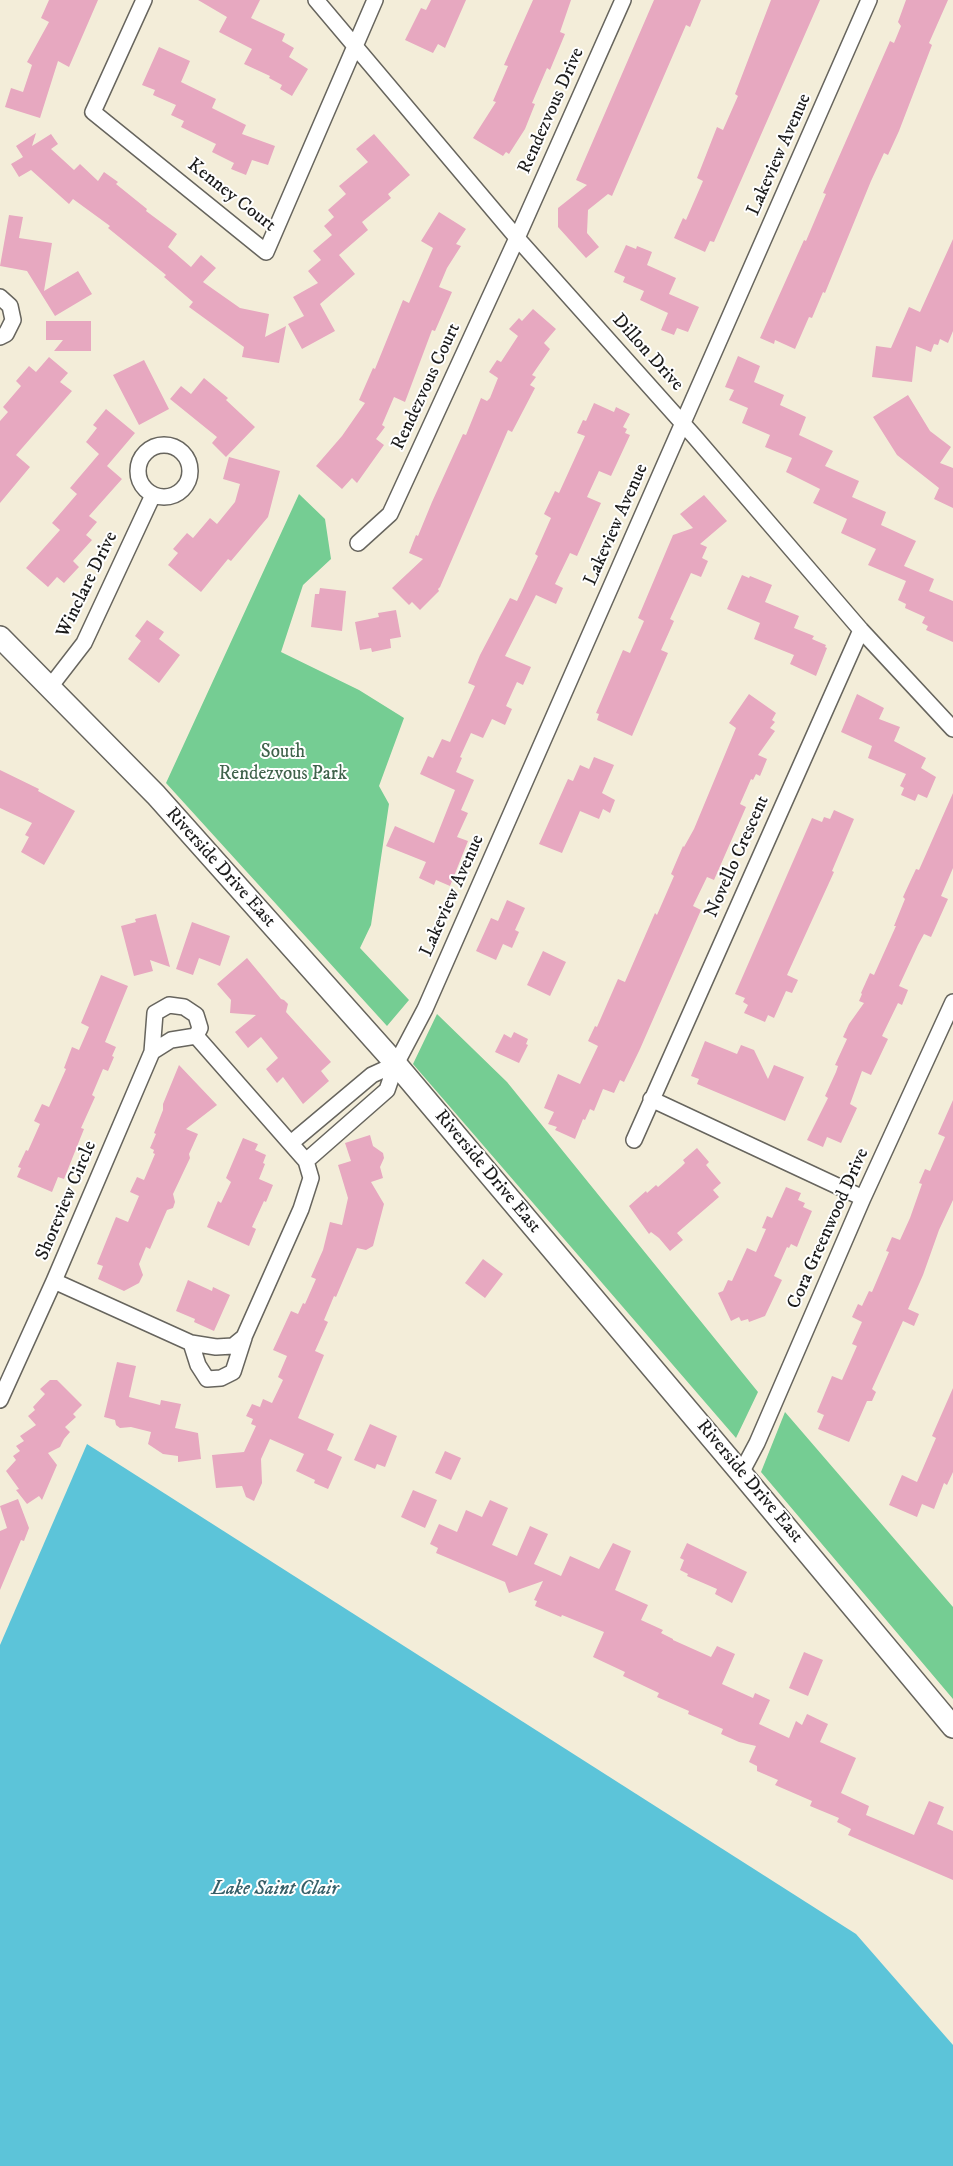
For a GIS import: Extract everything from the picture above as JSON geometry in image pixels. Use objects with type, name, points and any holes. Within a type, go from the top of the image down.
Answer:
[{"type":"main road","name":"Riverside Drive East","points":[[0,637],[156,795],[396,1064],[741,1472],[953,1727]]},
{"type":"street","name":"Kenney Court","points":[[144,0],[93,112],[266,252],[355,46]]},
{"type":"street","name":"Dillon Drive","points":[[316,0],[518,238],[683,424],[861,630],[953,730]]},
{"type":"street","points":[[355,46],[375,0]]},
{"type":"street","name":"Rendezvous Drive","points":[[518,238],[623,0]]},
{"type":"street","name":"Lakeview Avenue","points":[[396,1064],[425,1009],[869,0]]},
{"type":"street","name":"Rendezvous Court","points":[[358,543],[390,514],[518,238]]},
{"type":"street","points":[[0,297],[10,306],[13,320],[6,334],[0,337]]},
{"type":"street","name":"Winclare Drive","points":[[50,687],[84,643],[153,495]]},
{"type":"street","name":"Novello Crescent","points":[[634,1140],[861,630]]},
{"type":"street","name":"Cora Greenwood Drive","points":[[741,1472],[763,1429],[863,1198],[953,1002]]},
{"type":"street","name":"Shoreview Circle","points":[[196,1036],[200,1028],[196,1015],[184,1007],[169,1005],[155,1013],[152,1030],[152,1052],[54,1281],[191,1343],[216,1347],[233,1346],[244,1337]]},
{"type":"street","points":[[152,1052],[171,1040],[196,1036],[306,1161],[311,1178],[301,1209],[244,1337],[233,1372],[221,1378],[207,1379],[198,1364],[191,1343]]},
{"type":"street","points":[[291,1143],[372,1075],[396,1064]]},
{"type":"street","points":[[306,1161],[387,1090],[396,1064]]},
{"type":"street","points":[[651,1099],[863,1198]]},
{"type":"street","points":[[0,1400],[54,1281]]},
{"type":"green space","name":"South Rendezvous Park","points":[[299,494],[325,519],[331,559],[303,585],[281,652],[359,690],[404,718],[379,786],[389,804],[371,925],[360,948],[409,1000],[387,1026],[166,783]]},
{"type":"green space","points":[[437,1014],[507,1082],[758,1392],[736,1438],[413,1064]]},
{"type":"green space","points":[[785,1412],[953,1607],[953,1699],[761,1472]]},
{"type":"water","name":"Lake Saint Clair","points":[[87,1444],[856,1934],[953,2045],[953,2166],[0,2166],[0,1645]]},
{"type":"building","points":[[49,0],[98,0],[69,67],[58,61],[40,118],[5,107],[11,88],[23,92],[32,65],[27,62],[49,22],[41,18]]},
{"type":"building","points":[[198,0],[260,0],[251,18],[285,34],[282,41],[294,48],[289,57],[308,69],[292,96],[280,89],[282,85],[269,78],[270,76],[244,64],[252,49],[219,32],[227,17]]},
{"type":"building","points":[[431,0],[466,0],[445,48],[438,44],[433,53],[405,40],[421,8],[426,10]]},
{"type":"building","points":[[533,0],[571,0],[560,32],[565,34],[550,70],[547,68],[532,103],[535,104],[525,129],[509,154],[506,152],[503,156],[473,138],[496,102],[493,101],[508,66],[504,65]]},
{"type":"building","points":[[654,0],[701,0],[690,27],[686,25],[612,196],[608,194],[588,210],[587,233],[599,247],[586,258],[558,227],[558,208],[587,185],[576,180]]},
{"type":"building","points":[[771,0],[820,0],[714,242],[710,241],[705,252],[674,238],[683,218],[686,220],[703,181],[697,178],[717,127],[723,130],[738,96],[735,94]]},
{"type":"building","points":[[906,0],[948,0],[929,43],[932,45],[899,131],[888,155],[884,153],[871,181],[825,293],[823,292],[812,318],[809,317],[795,349],[775,340],[774,344],[760,338],[804,240],[806,241],[826,194],[823,193],[890,41],[894,43],[901,26],[898,22]]},
{"type":"building","points":[[159,47],[190,61],[181,82],[216,99],[212,108],[246,125],[242,134],[275,146],[268,165],[252,160],[246,175],[231,169],[234,163],[212,152],[216,144],[181,127],[184,121],[171,115],[176,105],[153,95],[155,90],[142,85]]},
{"type":"building","points":[[36,133],[32,146],[51,134],[58,144],[51,149],[74,170],[80,164],[98,181],[104,172],[118,182],[116,184],[147,209],[146,211],[177,234],[168,247],[191,267],[201,255],[216,268],[203,282],[240,308],[269,314],[265,337],[286,326],[279,363],[242,357],[244,347],[189,307],[193,302],[164,277],[166,275],[108,228],[110,226],[73,199],[69,204],[31,170],[19,177],[11,164],[23,157],[16,146]]},
{"type":"building","points":[[374,134],[410,175],[388,194],[391,198],[362,222],[368,230],[339,255],[355,274],[320,304],[335,331],[302,349],[288,324],[304,316],[293,297],[318,283],[308,271],[321,260],[313,251],[332,235],[324,226],[334,217],[328,210],[346,194],[339,186],[368,162],[356,149]]},
{"type":"building","points":[[439,212],[466,229],[456,244],[461,246],[447,268],[439,287],[452,292],[435,331],[432,330],[405,402],[394,397],[382,425],[385,427],[376,439],[384,445],[357,483],[352,478],[342,489],[316,466],[342,436],[365,403],[359,400],[373,368],[375,369],[403,300],[409,303],[433,248],[421,241]]},
{"type":"building","points":[[9,215],[23,217],[19,238],[52,243],[44,291],[78,271],[92,294],[55,316],[27,271],[0,266]]},
{"type":"building","points":[[953,239],[953,331],[948,343],[940,339],[938,345],[934,344],[931,352],[916,346],[912,382],[872,377],[876,346],[891,348],[909,307],[920,312]]},
{"type":"building","points":[[626,245],[636,249],[637,246],[652,252],[647,265],[676,278],[669,294],[699,307],[688,332],[677,328],[674,335],[661,330],[668,313],[640,300],[644,291],[623,282],[625,277],[614,272]]},
{"type":"building","points":[[533,309],[556,329],[544,343],[550,349],[532,375],[536,377],[530,385],[535,388],[512,432],[508,430],[438,589],[439,591],[420,610],[412,602],[409,605],[392,588],[423,559],[409,553],[416,535],[418,536],[463,434],[466,435],[481,398],[487,401],[490,398],[498,378],[489,372],[497,360],[501,362],[518,336],[509,329],[519,318],[522,321]]},
{"type":"building","points":[[46,321],[91,321],[91,351],[54,351],[63,340],[46,340]]},
{"type":"building","points":[[738,356],[760,366],[754,382],[784,395],[780,405],[806,417],[799,435],[833,451],[825,466],[859,481],[852,497],[886,512],[881,525],[916,541],[904,566],[934,579],[929,591],[953,601],[953,642],[926,630],[928,626],[922,623],[925,617],[905,608],[906,604],[898,600],[906,581],[868,565],[876,549],[841,533],[847,519],[813,503],[820,489],[786,472],[792,458],[765,447],[770,435],[742,423],[748,408],[729,400],[734,390],[725,387]]},
{"type":"building","points":[[49,357],[68,373],[60,382],[72,391],[16,455],[30,467],[0,503],[0,421],[8,412],[3,407],[21,386],[16,381],[29,366],[36,372]]},
{"type":"building","points":[[144,360],[169,409],[139,425],[113,375]]},
{"type":"building","points":[[204,378],[228,398],[226,400],[255,427],[226,457],[212,443],[217,437],[170,399],[181,386],[191,394]]},
{"type":"building","points":[[908,395],[930,431],[951,447],[940,463],[953,468],[953,508],[934,499],[939,488],[897,455],[873,417]]},
{"type":"building","points":[[594,403],[614,412],[616,407],[630,414],[623,427],[627,429],[625,433],[630,435],[611,476],[599,471],[587,497],[601,503],[577,556],[570,553],[555,584],[563,588],[556,604],[536,595],[505,656],[531,667],[523,685],[517,682],[506,706],[512,709],[505,725],[492,719],[483,738],[471,733],[460,757],[462,758],[456,772],[474,780],[461,810],[468,813],[457,837],[468,841],[450,886],[436,880],[434,885],[419,878],[426,862],[386,846],[395,826],[434,843],[455,790],[420,774],[428,756],[433,758],[442,739],[450,742],[475,686],[468,683],[480,655],[510,598],[517,601],[538,556],[535,554],[551,518],[544,514],[555,491],[559,493],[585,436],[577,433],[583,420],[586,421]]},
{"type":"building","points":[[106,409],[135,433],[107,466],[122,479],[89,516],[97,522],[86,535],[92,540],[73,561],[79,567],[64,583],[57,577],[48,587],[26,568],[60,530],[52,523],[77,494],[70,488],[99,454],[86,442],[97,428],[93,425]]},
{"type":"building","points":[[229,457],[280,471],[268,517],[231,561],[228,559],[201,592],[168,565],[178,553],[173,549],[187,533],[193,538],[210,518],[217,524],[235,502],[240,484],[223,479]]},
{"type":"building","points":[[704,495],[727,521],[700,544],[707,547],[702,558],[708,561],[701,577],[691,573],[670,619],[674,621],[661,650],[668,653],[632,736],[597,720],[599,714],[596,713],[623,650],[630,653],[644,621],[638,618],[673,535],[693,528],[680,514]]},
{"type":"building","points":[[742,575],[749,578],[750,576],[772,585],[765,602],[799,616],[794,628],[814,636],[812,639],[826,645],[825,647],[827,648],[816,676],[790,664],[794,655],[754,639],[760,623],[727,609]]},
{"type":"building","points":[[320,588],[346,591],[342,631],[311,627],[315,594],[319,594]]},
{"type":"building","points":[[396,610],[401,637],[390,639],[391,648],[372,652],[371,648],[360,650],[355,622],[379,617],[378,613]]},
{"type":"building","points":[[147,620],[164,632],[159,639],[180,655],[159,683],[128,659],[141,641],[135,636]]},
{"type":"building","points":[[749,694],[776,713],[772,720],[775,722],[770,728],[775,731],[758,755],[767,759],[760,776],[756,774],[753,780],[751,779],[740,804],[746,807],[714,880],[707,877],[693,906],[701,910],[624,1082],[620,1080],[614,1093],[603,1089],[594,1111],[590,1109],[585,1120],[583,1119],[575,1139],[555,1130],[557,1127],[548,1124],[554,1112],[544,1108],[558,1074],[580,1084],[598,1046],[588,1041],[595,1026],[597,1027],[618,979],[625,982],[655,913],[657,915],[674,876],[671,874],[683,846],[694,829],[736,728],[729,723]]},
{"type":"building","points":[[857,694],[884,708],[879,719],[900,727],[894,741],[926,758],[921,768],[936,777],[927,798],[918,794],[915,801],[901,795],[904,788],[900,786],[906,774],[868,758],[872,746],[841,732]]},
{"type":"building","points":[[594,757],[614,765],[602,793],[615,800],[610,813],[603,809],[599,819],[580,811],[562,853],[539,844],[568,779],[573,781],[580,765],[589,769]]},
{"type":"building","points":[[0,770],[39,789],[38,791],[75,811],[44,865],[21,852],[29,837],[25,835],[32,823],[0,808]]},
{"type":"building","points":[[953,793],[953,868],[941,896],[948,899],[931,937],[924,934],[899,986],[908,990],[902,1005],[898,1003],[882,1036],[888,1039],[871,1075],[862,1071],[850,1104],[857,1108],[841,1143],[827,1137],[823,1147],[807,1140],[828,1098],[825,1096],[838,1066],[835,1065],[847,1039],[843,1037],[849,1024],[864,1003],[859,1001],[861,993],[870,973],[874,975],[896,926],[894,926],[905,899],[903,897],[916,869],[919,870]]},
{"type":"building","points":[[834,810],[854,819],[832,871],[834,872],[787,975],[798,980],[792,993],[786,991],[774,1018],[768,1015],[765,1022],[744,1013],[748,1005],[743,1002],[745,998],[735,994],[812,818],[822,822],[824,817],[830,819]]},
{"type":"building","points":[[507,900],[525,908],[515,930],[519,932],[512,948],[503,944],[496,960],[476,951],[491,918],[498,921]]},
{"type":"building","points":[[156,914],[170,967],[150,960],[153,971],[134,976],[121,926],[136,922],[135,919]]},
{"type":"building","points":[[192,922],[230,936],[220,966],[199,958],[193,975],[176,969]]},
{"type":"building","points":[[543,951],[566,962],[550,996],[527,985]]},
{"type":"building","points":[[247,958],[281,999],[288,1004],[286,1012],[331,1062],[321,1071],[329,1081],[303,1104],[283,1077],[277,1083],[266,1069],[278,1058],[261,1037],[248,1048],[235,1032],[256,1015],[230,1013],[231,1000],[217,984]]},
{"type":"building","points":[[101,975],[128,986],[105,1042],[116,1047],[112,1056],[114,1057],[108,1071],[103,1069],[92,1095],[95,1097],[81,1128],[84,1129],[64,1179],[58,1177],[52,1192],[17,1177],[21,1168],[18,1167],[26,1150],[28,1151],[40,1124],[34,1121],[42,1104],[49,1107],[66,1069],[64,1068],[72,1047],[79,1050],[89,1027],[81,1023]]},
{"type":"building","points":[[514,1032],[528,1039],[526,1044],[528,1045],[519,1063],[495,1052],[504,1034],[511,1038]]},
{"type":"building","points":[[705,1041],[737,1054],[741,1045],[754,1050],[768,1079],[774,1065],[804,1077],[785,1121],[697,1084],[699,1079],[691,1076]]},
{"type":"building","points":[[179,1065],[217,1105],[186,1129],[198,1134],[189,1154],[190,1158],[173,1194],[175,1202],[173,1208],[167,1210],[150,1249],[146,1247],[139,1264],[143,1275],[139,1283],[124,1291],[98,1279],[103,1266],[97,1264],[116,1217],[128,1222],[139,1196],[130,1192],[137,1177],[144,1180],[155,1154],[153,1153],[154,1150],[150,1148],[156,1134],[154,1133],[163,1110],[163,1104]]},
{"type":"building","points":[[953,1100],[953,1200],[908,1309],[919,1314],[914,1326],[903,1321],[872,1389],[876,1392],[872,1401],[867,1401],[849,1442],[818,1429],[824,1415],[817,1412],[832,1376],[842,1380],[857,1346],[852,1344],[862,1322],[852,1317],[858,1304],[862,1306],[869,1291],[872,1292],[889,1252],[886,1251],[892,1237],[900,1240],[922,1184],[919,1183],[925,1169],[930,1171],[945,1137],[938,1134]]},
{"type":"building","points":[[370,1135],[373,1146],[383,1153],[384,1158],[380,1167],[383,1178],[371,1182],[384,1204],[373,1246],[366,1250],[357,1248],[324,1320],[328,1322],[315,1351],[324,1355],[298,1418],[334,1434],[327,1450],[342,1457],[328,1489],[314,1483],[315,1480],[296,1471],[304,1454],[270,1439],[261,1459],[262,1483],[254,1501],[246,1497],[242,1486],[216,1488],[212,1455],[244,1452],[256,1426],[251,1424],[253,1419],[246,1416],[252,1404],[260,1407],[263,1399],[272,1403],[283,1380],[278,1377],[287,1356],[273,1350],[291,1311],[298,1314],[303,1303],[305,1304],[316,1279],[311,1277],[323,1250],[330,1222],[342,1225],[348,1198],[338,1165],[351,1161],[345,1143]]},
{"type":"building","points":[[243,1138],[258,1144],[255,1150],[266,1155],[263,1163],[265,1164],[259,1179],[273,1185],[252,1227],[256,1229],[249,1246],[207,1227],[218,1201],[221,1203],[231,1182],[226,1178]]},
{"type":"building","points":[[697,1148],[709,1162],[706,1165],[721,1183],[713,1190],[719,1197],[677,1233],[683,1240],[670,1251],[659,1238],[651,1232],[649,1234],[629,1206],[646,1191],[647,1193],[656,1185],[658,1187],[685,1163],[683,1160]]},
{"type":"building","points":[[786,1187],[801,1193],[798,1200],[805,1203],[803,1207],[812,1211],[797,1247],[791,1244],[789,1248],[787,1247],[774,1276],[782,1280],[765,1316],[749,1322],[748,1319],[741,1321],[739,1317],[731,1321],[718,1293],[723,1291],[728,1280],[732,1281],[747,1248],[756,1252],[766,1229],[762,1228],[767,1216],[772,1218]]},
{"type":"building","points":[[483,1259],[503,1274],[485,1298],[465,1283]]},
{"type":"building","points":[[188,1280],[212,1291],[213,1287],[230,1295],[214,1331],[194,1322],[195,1319],[176,1311]]},
{"type":"building","points":[[117,1362],[136,1366],[129,1397],[160,1405],[161,1400],[181,1404],[175,1428],[198,1433],[201,1459],[178,1462],[178,1456],[163,1454],[148,1444],[151,1432],[131,1427],[120,1428],[116,1425],[115,1420],[104,1417]]},
{"type":"building","points":[[50,1380],[57,1380],[82,1405],[73,1414],[76,1417],[65,1427],[70,1432],[60,1447],[48,1453],[57,1465],[42,1500],[39,1496],[27,1504],[16,1490],[19,1489],[6,1471],[16,1460],[13,1456],[20,1451],[16,1446],[24,1441],[20,1436],[36,1425],[28,1416],[35,1410],[33,1407],[45,1394],[40,1389]]},
{"type":"building","points":[[953,1388],[953,1472],[947,1485],[944,1483],[934,1509],[922,1504],[917,1517],[889,1505],[902,1475],[917,1482],[936,1438],[932,1436]]},
{"type":"building","points":[[370,1424],[397,1436],[385,1467],[377,1464],[375,1469],[354,1460]]},
{"type":"building","points":[[445,1451],[461,1458],[451,1480],[435,1473]]},
{"type":"building","points":[[413,1490],[437,1500],[425,1528],[401,1517]]},
{"type":"building","points":[[18,1499],[29,1528],[24,1541],[21,1540],[0,1590],[0,1531],[7,1528],[0,1506]]},
{"type":"building","points":[[490,1500],[508,1508],[492,1545],[517,1556],[530,1526],[548,1534],[534,1564],[561,1576],[570,1556],[599,1569],[613,1543],[631,1551],[615,1590],[648,1605],[641,1620],[663,1630],[661,1633],[673,1640],[711,1657],[717,1646],[735,1654],[722,1684],[753,1698],[755,1693],[770,1700],[759,1724],[789,1738],[796,1721],[802,1725],[807,1714],[828,1724],[820,1742],[856,1758],[841,1793],[869,1806],[866,1815],[914,1835],[929,1801],[944,1807],[937,1824],[953,1831],[953,1880],[848,1835],[851,1829],[837,1822],[839,1818],[810,1806],[812,1801],[775,1785],[778,1780],[757,1771],[757,1766],[749,1762],[756,1746],[739,1742],[721,1734],[723,1729],[688,1714],[689,1711],[657,1697],[659,1693],[623,1676],[625,1672],[593,1657],[604,1632],[535,1606],[537,1601],[534,1600],[543,1581],[509,1593],[505,1582],[436,1553],[438,1548],[430,1544],[439,1524],[457,1532],[466,1510],[482,1517]]},
{"type":"building","points":[[687,1543],[747,1572],[732,1603],[715,1594],[717,1589],[687,1576],[688,1574],[680,1570],[684,1560],[680,1558]]},
{"type":"building","points":[[804,1652],[823,1660],[808,1696],[789,1688]]}]
